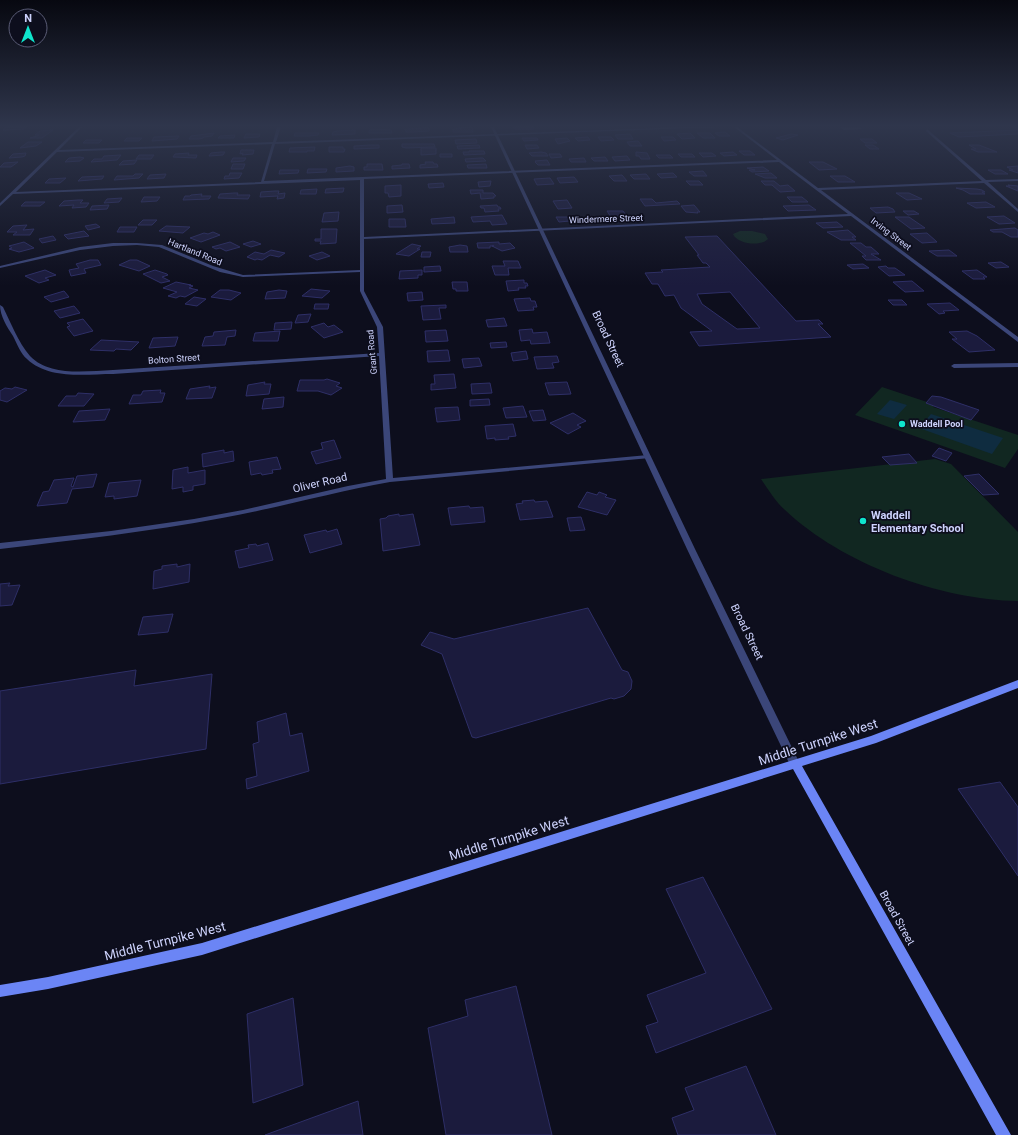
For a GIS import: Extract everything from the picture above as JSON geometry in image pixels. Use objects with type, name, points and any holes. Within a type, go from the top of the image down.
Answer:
[{"type":"main road","name":"Middle Turnpike West","points":[[0,991],[48,983],[202,949],[872,740],[1018,684]]},
{"type":"main road","name":"Broad Street","points":[[795,764],[1004,1135]]},
{"type":"street","points":[[0,205],[26,180]]},
{"type":"street","points":[[13,193],[323,180]]},
{"type":"street","name":"Grant Road","points":[[362,180],[362,291],[380,327],[390,480]]},
{"type":"street","name":"Broad Street","points":[[517,180],[795,764]]},
{"type":"street","name":"Irving Street","points":[[806,180],[1018,340]]},
{"type":"street","points":[[983,180],[1018,210]]},
{"type":"street","points":[[818,189],[1018,180]]},
{"type":"street","name":"Windermere Street","points":[[362,238],[851,215]]},
{"type":"street","name":"Hartland Road","points":[[0,267],[99,246],[138,244],[159,246],[227,274],[243,276],[361,271]]},
{"type":"street","name":"Bolton Street","points":[[0,307],[28,358],[40,365],[71,373],[113,372],[382,354]]},
{"type":"street","points":[[954,366],[1018,365]]},
{"type":"street","name":"Oliver Road","points":[[0,546],[102,535],[223,516],[361,485],[390,480],[648,457]]},
{"type":"green space","points":[[740,231],[752,231],[765,234],[768,239],[755,244],[744,242],[739,240],[733,234]]},
{"type":"green space","name":"Waddell Pool","points":[[882,387],[927,402],[926,403],[934,406],[933,407],[1018,435],[1018,449],[1005,468],[855,415]]},
{"type":"green space","points":[[935,459],[951,464],[1018,532],[1018,601],[988,599],[957,594],[925,586],[863,562],[834,547],[808,529],[781,506],[761,479]]},
{"type":"water","points":[[890,400],[907,405],[894,419],[877,414]]},
{"type":"water","points":[[931,414],[1003,438],[992,454],[919,428]]},
{"type":"building","points":[[48,180],[64,180],[60,183],[45,183]]},
{"type":"building","points":[[534,180],[551,180],[554,184],[537,185]]},
{"type":"building","points":[[558,180],[576,180],[578,182],[560,183]]},
{"type":"building","points":[[613,180],[627,181],[614,181]]},
{"type":"building","points":[[835,180],[852,180],[855,182],[838,182]]},
{"type":"building","points":[[491,181],[490,186],[479,187],[478,182]]},
{"type":"building","points":[[686,181],[699,181],[703,185],[690,185]]},
{"type":"building","points":[[761,181],[774,181],[780,186],[788,185],[795,191],[780,192],[772,185],[765,185]]},
{"type":"building","points":[[443,183],[444,187],[429,188],[428,184]]},
{"type":"building","points":[[401,185],[401,196],[389,197],[388,193],[385,193],[385,186]]},
{"type":"building","points":[[1008,185],[1018,186],[1018,191],[1006,186],[1010,186]]},
{"type":"building","points":[[344,188],[343,192],[325,193],[326,189]]},
{"type":"building","points":[[956,188],[982,190],[985,194],[970,194]]},
{"type":"building","points":[[317,189],[316,194],[300,194],[301,190]]},
{"type":"building","points":[[470,190],[483,190],[483,193],[493,193],[496,196],[494,196],[494,198],[481,199],[480,193],[471,194]]},
{"type":"building","points":[[279,191],[278,194],[285,193],[284,198],[277,199],[278,196],[260,197],[261,192]]},
{"type":"building","points":[[238,193],[237,195],[250,195],[248,199],[218,198],[220,194]]},
{"type":"building","points":[[896,193],[909,193],[922,199],[907,200]]},
{"type":"building","points":[[202,194],[201,196],[211,196],[209,199],[183,200],[185,196]]},
{"type":"building","points":[[144,197],[160,197],[157,201],[141,202]]},
{"type":"building","points":[[787,197],[802,197],[808,202],[792,202]]},
{"type":"building","points":[[122,198],[119,202],[104,203],[107,199]]},
{"type":"building","points":[[640,199],[652,199],[656,203],[677,201],[680,204],[645,206]]},
{"type":"building","points":[[83,200],[80,203],[89,203],[86,207],[72,208],[74,205],[59,206],[64,201]]},
{"type":"building","points":[[567,200],[572,208],[558,209],[553,201]]},
{"type":"building","points":[[25,202],[45,202],[40,206],[21,206]]},
{"type":"building","points":[[986,202],[995,207],[976,208],[967,203]]},
{"type":"building","points":[[109,205],[107,209],[90,210],[92,206]]},
{"type":"building","points":[[402,205],[403,212],[387,213],[387,206]]},
{"type":"building","points":[[497,205],[501,209],[498,209],[499,211],[485,212],[484,208],[481,208],[480,206]]},
{"type":"building","points":[[694,205],[700,212],[686,212],[681,206]]},
{"type":"building","points":[[809,205],[816,210],[788,211],[783,206]]},
{"type":"building","points":[[888,207],[893,209],[895,212],[876,213],[870,208]]},
{"type":"building","points":[[607,211],[623,211],[627,216],[611,217]]},
{"type":"building","points":[[903,211],[914,211],[919,214],[908,215]]},
{"type":"building","points":[[339,212],[338,221],[322,222],[324,213]]},
{"type":"building","points":[[502,215],[507,224],[492,225],[490,221],[473,222],[471,217]]},
{"type":"building","points":[[1004,216],[1015,223],[999,224],[987,217]]},
{"type":"building","points":[[454,217],[455,223],[432,224],[431,219]]},
{"type":"building","points":[[556,217],[569,217],[570,221],[559,222]]},
{"type":"building","points":[[895,217],[909,217],[925,228],[911,229]]},
{"type":"building","points":[[389,219],[405,219],[406,227],[389,227]]},
{"type":"building","points":[[143,220],[157,220],[152,225],[138,225]]},
{"type":"building","points":[[837,222],[843,227],[823,228],[816,223]]},
{"type":"building","points":[[96,224],[100,227],[88,230],[85,226]]},
{"type":"building","points":[[27,225],[23,230],[34,229],[30,235],[13,235],[17,232],[7,232],[13,226]]},
{"type":"building","points":[[166,226],[190,227],[183,233],[159,231]]},
{"type":"building","points":[[120,227],[137,227],[134,232],[117,232]]},
{"type":"building","points":[[1015,228],[1018,230],[1018,237],[1011,237],[1002,232],[993,232],[990,230]]},
{"type":"building","points":[[321,229],[337,229],[336,243],[320,244],[321,241],[315,241],[315,239],[321,239]]},
{"type":"building","points":[[848,230],[856,237],[852,237],[856,240],[841,240],[827,232]]},
{"type":"building","points":[[84,231],[89,236],[68,239],[64,235]]},
{"type":"building","points":[[213,232],[220,235],[201,242],[190,238],[204,233],[208,234]]},
{"type":"building","points":[[927,233],[937,242],[922,243],[910,234]]},
{"type":"building","points":[[53,236],[56,240],[42,243],[39,239]]},
{"type":"building","points":[[717,236],[796,321],[819,320],[823,324],[818,324],[831,337],[699,346],[690,332],[712,331],[681,308],[674,295],[665,296],[658,284],[652,284],[645,273],[663,272],[661,270],[710,267],[706,263],[703,263],[697,255],[699,255],[685,237]],"holes":[[[730,292],[760,328],[737,329],[702,304],[697,294]]]},
{"type":"building","points":[[253,241],[261,244],[251,247],[243,244]]},
{"type":"building","points":[[24,242],[34,248],[19,252],[9,249],[12,248],[9,246]]},
{"type":"building","points":[[230,242],[240,247],[226,251],[220,248],[216,249],[212,247]]},
{"type":"building","points":[[477,243],[510,243],[515,248],[502,251],[490,246],[490,248],[478,248]]},
{"type":"building","points":[[850,243],[861,243],[866,247],[871,247],[879,254],[871,254],[881,260],[866,260],[862,256],[866,256]]},
{"type":"building","points":[[412,244],[421,246],[417,249],[420,249],[409,256],[396,254]]},
{"type":"building","points":[[460,245],[467,246],[468,252],[450,252],[449,247]]},
{"type":"building","points":[[271,250],[285,253],[279,257],[270,255],[262,260],[255,260],[247,257],[255,252],[264,254]]},
{"type":"building","points":[[949,250],[957,256],[937,256],[929,251]]},
{"type":"building","points":[[322,252],[330,256],[317,260],[309,256]]},
{"type":"building","points":[[422,252],[431,252],[430,257],[421,257]]},
{"type":"building","points":[[90,260],[98,260],[101,265],[84,269],[86,273],[71,276],[69,270],[79,268],[76,264]]},
{"type":"building","points":[[130,260],[137,260],[150,266],[139,271],[119,265]]},
{"type":"building","points":[[503,261],[518,261],[521,268],[508,268],[509,275],[495,275],[492,266],[505,266]]},
{"type":"building","points":[[1001,262],[1009,267],[996,268],[988,263]]},
{"type":"building","points":[[863,264],[869,268],[853,269],[847,265]]},
{"type":"building","points":[[440,266],[441,271],[424,272],[424,267]]},
{"type":"building","points":[[886,266],[888,268],[895,268],[905,275],[889,276],[878,267]]},
{"type":"building","points":[[45,270],[56,275],[45,278],[49,280],[39,283],[25,276]]},
{"type":"building","points":[[155,270],[167,274],[168,275],[162,277],[170,281],[161,283],[143,274]]},
{"type":"building","points":[[422,270],[422,275],[418,275],[418,278],[399,279],[400,271]]},
{"type":"building","points":[[977,270],[987,277],[983,277],[985,279],[973,279],[962,271]]},
{"type":"building","points":[[524,280],[524,283],[527,283],[528,286],[525,286],[526,288],[518,288],[519,290],[508,291],[506,281]]},
{"type":"building","points":[[912,281],[924,291],[905,292],[893,282]]},
{"type":"building","points":[[176,282],[191,285],[189,285],[193,286],[189,288],[198,290],[185,297],[180,296],[176,298],[168,296],[177,292],[163,288]]},
{"type":"building","points":[[452,282],[467,282],[468,291],[456,291],[456,289],[453,289]]},
{"type":"building","points":[[311,289],[330,291],[322,298],[302,296]]},
{"type":"building","points":[[220,290],[229,290],[241,293],[231,300],[211,297]]},
{"type":"building","points":[[279,290],[287,291],[285,298],[265,299],[267,292]]},
{"type":"building","points":[[64,291],[69,297],[51,302],[44,297]]},
{"type":"building","points":[[422,292],[423,300],[408,301],[407,293]]},
{"type":"building","points":[[194,297],[206,299],[197,306],[185,304]]},
{"type":"building","points":[[530,298],[531,301],[535,301],[537,307],[533,307],[534,310],[518,311],[514,299]]},
{"type":"building","points":[[888,300],[902,300],[907,305],[893,305]]},
{"type":"building","points":[[950,303],[959,310],[943,311],[945,313],[939,314],[927,304]]},
{"type":"building","points":[[315,304],[329,304],[328,309],[314,309]]},
{"type":"building","points":[[446,305],[446,308],[439,308],[441,319],[423,320],[421,306]]},
{"type":"building","points":[[74,306],[80,313],[60,318],[54,311]]},
{"type":"building","points":[[311,314],[308,322],[295,323],[298,315]]},
{"type":"building","points":[[504,318],[507,326],[488,327],[486,320]]},
{"type":"building","points":[[83,319],[93,331],[74,336],[67,327],[70,326],[67,323]]},
{"type":"building","points":[[292,322],[291,329],[274,330],[275,323]]},
{"type":"building","points":[[324,323],[328,327],[334,325],[343,332],[324,338],[311,327]]},
{"type":"building","points":[[532,329],[533,333],[547,332],[550,343],[531,344],[530,340],[521,341],[519,330]]},
{"type":"building","points":[[236,330],[235,336],[227,337],[225,345],[202,346],[205,337],[213,336],[214,332]]},
{"type":"building","points":[[446,330],[448,341],[426,342],[425,331]]},
{"type":"building","points":[[280,331],[278,341],[253,341],[255,333]]},
{"type":"building","points":[[967,331],[977,336],[995,350],[969,352],[952,339],[957,339],[949,332]]},
{"type":"building","points":[[178,337],[175,346],[149,348],[153,338]]},
{"type":"building","points":[[101,340],[139,342],[131,350],[90,350]]},
{"type":"building","points":[[506,342],[507,347],[491,348],[490,343]]},
{"type":"building","points":[[448,350],[450,361],[428,362],[427,351]]},
{"type":"building","points":[[526,351],[528,359],[513,361],[511,353]]},
{"type":"building","points":[[557,356],[559,362],[552,363],[554,368],[537,369],[534,357]]},
{"type":"building","points":[[479,358],[482,366],[464,368],[462,359]]},
{"type":"building","points":[[454,374],[456,388],[431,390],[431,384],[435,384],[434,375]]},
{"type":"building","points":[[327,379],[340,383],[336,386],[342,388],[331,395],[318,391],[297,391],[300,380]]},
{"type":"building","points":[[265,382],[264,384],[271,384],[269,394],[246,396],[248,385]]},
{"type":"building","points":[[567,382],[571,394],[549,395],[545,383]]},
{"type":"building","points":[[490,383],[492,393],[472,394],[471,384]]},
{"type":"building","points":[[210,386],[209,388],[216,387],[212,398],[186,399],[190,389]]},
{"type":"building","points":[[15,387],[27,390],[7,402],[0,400],[0,391],[5,388],[12,389]]},
{"type":"building","points":[[161,390],[160,393],[165,393],[162,402],[129,404],[133,395],[141,395],[143,391]]},
{"type":"building","points":[[78,393],[94,394],[84,406],[58,406],[66,396],[76,396]]},
{"type":"building","points":[[932,396],[941,397],[979,410],[971,420],[926,403]]},
{"type":"building","points":[[284,397],[283,407],[262,409],[264,399]]},
{"type":"building","points":[[489,399],[490,405],[470,406],[470,400]]},
{"type":"building","points":[[523,406],[527,417],[506,418],[503,408]]},
{"type":"building","points":[[458,407],[460,420],[437,422],[435,408]]},
{"type":"building","points":[[110,409],[105,420],[73,422],[79,411]]},
{"type":"building","points":[[543,410],[546,420],[533,421],[529,411]]},
{"type":"building","points":[[573,413],[586,421],[577,425],[581,427],[568,434],[550,423]]},
{"type":"building","points":[[513,424],[516,436],[508,437],[509,439],[487,439],[485,426]]},
{"type":"building","points":[[334,440],[341,458],[316,464],[311,452],[323,449],[321,443]]},
{"type":"building","points":[[939,448],[952,453],[946,461],[932,456]]},
{"type":"building","points":[[224,450],[224,453],[233,451],[234,461],[203,467],[202,454]]},
{"type":"building","points":[[909,454],[917,463],[890,465],[882,457]]},
{"type":"building","points":[[277,457],[281,469],[272,470],[273,473],[251,475],[249,462]]},
{"type":"building","points":[[188,467],[188,473],[205,470],[205,484],[193,486],[193,490],[183,492],[183,487],[172,489],[173,470]]},
{"type":"building","points":[[97,474],[93,487],[72,489],[67,503],[37,506],[43,492],[49,491],[54,480],[74,478],[71,486],[73,487],[77,476]]},
{"type":"building","points":[[979,474],[999,494],[983,495],[964,476]]},
{"type":"building","points":[[141,480],[137,496],[114,499],[114,496],[105,497],[109,483]]},
{"type":"building","points":[[587,492],[597,495],[599,492],[607,495],[605,497],[616,500],[607,515],[578,507]]},
{"type":"building","points":[[534,500],[535,502],[547,501],[553,517],[520,520],[516,504],[523,503],[522,501]]},
{"type":"building","points":[[469,506],[470,508],[483,507],[485,522],[451,525],[448,508]]},
{"type":"building","points":[[399,514],[399,516],[413,514],[420,545],[383,551],[380,519]]},
{"type":"building","points":[[581,517],[585,530],[570,531],[567,518]]},
{"type":"building","points":[[337,529],[342,544],[310,553],[304,535]]},
{"type":"building","points":[[268,543],[273,560],[239,568],[235,551],[249,548],[248,545],[256,544],[257,546]]},
{"type":"building","points":[[177,564],[177,567],[190,564],[189,582],[153,589],[154,571],[162,569],[162,566]]},
{"type":"building","points":[[10,583],[8,586],[20,585],[12,605],[0,606],[0,584]]},
{"type":"building","points":[[588,608],[622,670],[628,672],[632,681],[631,689],[624,696],[614,699],[611,698],[476,738],[472,737],[442,654],[421,645],[430,632],[454,639]]},
{"type":"building","points":[[173,614],[168,632],[138,635],[143,617]]},
{"type":"building","points":[[136,670],[134,686],[212,674],[206,749],[0,784],[0,691]]},
{"type":"building","points":[[286,713],[290,736],[302,733],[309,771],[247,789],[246,779],[257,776],[253,744],[259,742],[257,722]]},
{"type":"building","points":[[1000,782],[1018,807],[1018,876],[958,789]]},
{"type":"building","points":[[703,877],[772,1009],[656,1053],[646,1026],[658,1022],[647,995],[706,973],[666,889]]},
{"type":"building","points":[[516,986],[552,1135],[446,1135],[428,1028],[468,1016],[465,1000]]},
{"type":"building","points":[[293,998],[303,1085],[253,1103],[247,1014]]},
{"type":"building","points":[[746,1066],[776,1135],[678,1135],[672,1118],[694,1110],[685,1088]]},
{"type":"building","points":[[358,1101],[363,1135],[265,1135]]},
{"type":"place","name":"Waddell Pool","points":[[902,424]]},
{"type":"place","name":"Waddell Elementary School","points":[[863,521]]}]
